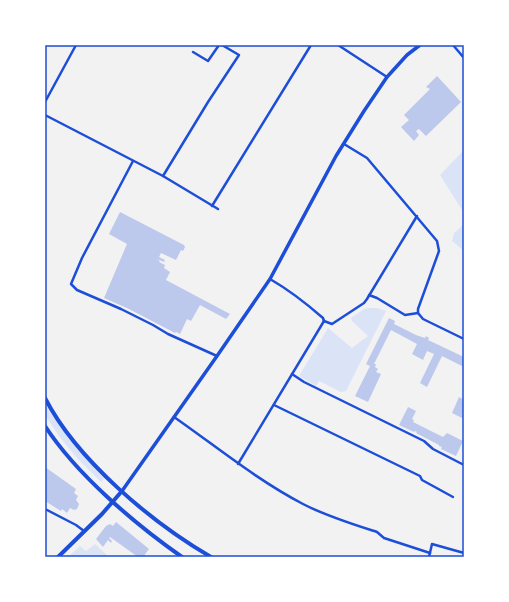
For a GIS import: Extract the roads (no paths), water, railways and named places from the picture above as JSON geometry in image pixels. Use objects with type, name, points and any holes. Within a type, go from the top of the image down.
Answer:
[{"type":"main road","points":[[45,398],[51,410],[92,463],[178,537],[211,557]]},
{"type":"main road","points":[[45,426],[63,450],[113,501],[155,537],[182,557]]},
{"type":"main road","points":[[58,557],[85,531],[122,490]]},
{"type":"street","points":[[45,102],[76,45]]},
{"type":"street","points":[[163,176],[208,102],[239,55],[220,45],[208,61],[193,52]]},
{"type":"street","points":[[212,206],[311,45]]},
{"type":"street","points":[[338,45],[387,77]]},
{"type":"street","points":[[122,490],[270,279],[344,144],[364,111],[387,77],[407,55],[420,45]]},
{"type":"street","points":[[453,45],[464,58]]},
{"type":"street","points":[[45,115],[163,176],[218,209]]},
{"type":"street","points":[[344,144],[367,158],[435,238],[439,245],[439,251],[418,309],[418,313],[423,319],[464,339]]},
{"type":"street","points":[[133,160],[82,258],[71,284],[77,290],[126,311],[168,334],[217,356]]},
{"type":"street","points":[[270,279],[307,305],[323,318],[324,321],[332,324],[364,303],[417,216]]},
{"type":"street","points":[[369,295],[405,315],[418,313]]},
{"type":"street","points":[[238,464],[324,321]]},
{"type":"street","points":[[292,374],[304,382],[424,441],[433,449],[464,465]]},
{"type":"street","points":[[274,405],[420,476],[422,480],[453,497]]},
{"type":"street","points":[[174,417],[238,464],[293,499],[323,513],[377,532],[384,538],[430,553]]},
{"type":"street","points":[[45,509],[76,524],[85,531]]},
{"type":"street","points":[[429,557],[432,544],[464,553]]}]
